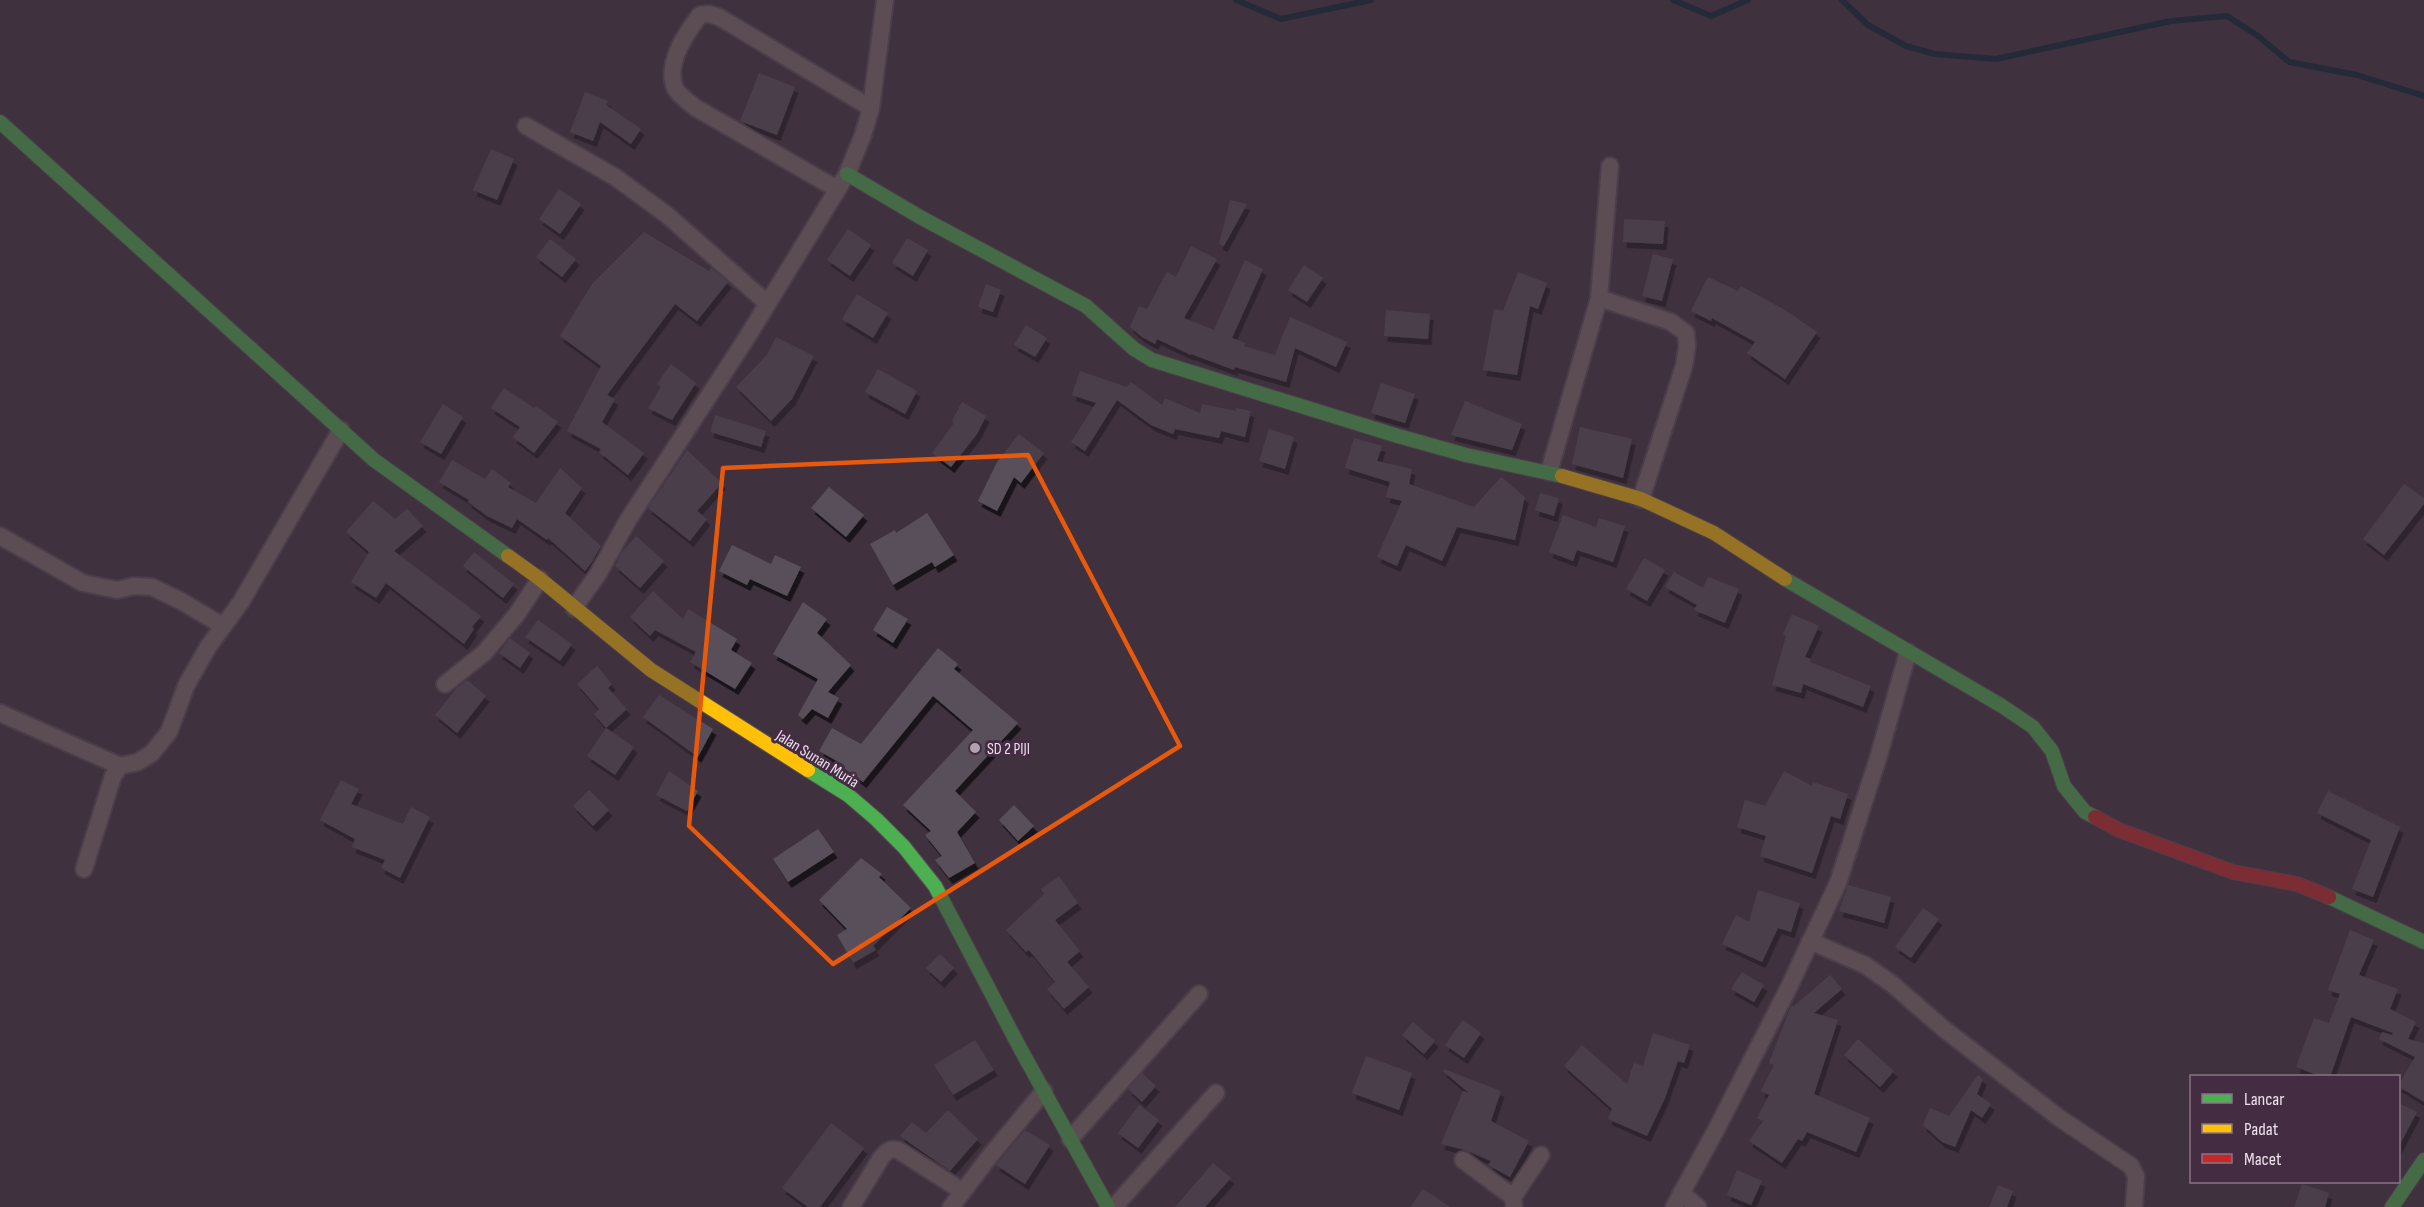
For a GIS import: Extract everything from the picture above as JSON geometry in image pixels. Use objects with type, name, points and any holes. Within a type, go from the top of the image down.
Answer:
[{"type":"street","points":[[574,608],[598,574],[628,520],[847,174],[870,108],[885,0]]},
{"type":"street","points":[[837,189],[696,108],[676,90],[672,76],[676,56],[690,27],[700,15],[709,14],[719,17],[870,108]]},
{"type":"street","name":"Jalan Sunan Muria","points":[[0,122],[374,460],[540,579],[651,670],[848,795],[904,847],[935,886],[1108,1207]]},
{"type":"street","points":[[526,126],[615,177],[668,215],[767,303]]},
{"type":"street","points":[[1549,472],[1599,298],[1610,166]]},
{"type":"street","points":[[847,174],[920,217],[1086,306],[1102,316],[1135,351],[1152,360],[1398,436],[1466,455],[1549,472],[1641,499],[1714,532],[1758,563],[2002,706],[2033,727],[2052,751],[2064,786],[2085,812],[2119,830],[2233,872],[2297,884],[2354,907],[2424,942]]},
{"type":"street","points":[[1599,298],[1671,322],[1686,333],[1687,347],[1684,366],[1641,499]]},
{"type":"street","points":[[0,713],[120,766],[138,762],[152,753],[169,732],[186,686],[208,647],[241,602],[340,430]]},
{"type":"street","points":[[0,536],[83,583],[117,590],[134,586],[152,587],[223,626]]},
{"type":"street","points":[[446,684],[484,652],[517,614],[540,579]]},
{"type":"street","points":[[1698,1207],[1677,1200],[1718,1128],[1838,883],[1879,755],[1908,652]]},
{"type":"street","points":[[84,869],[106,796],[113,776],[120,766]]},
{"type":"street","points":[[1810,941],[1865,965],[2058,1117],[2131,1166],[2136,1176],[2134,1207]]},
{"type":"street","points":[[1070,1139],[1199,994]]},
{"type":"street","points":[[951,1207],[1044,1091]]},
{"type":"street","points":[[1114,1207],[1216,1093]]},
{"type":"street","points":[[851,1207],[881,1158],[886,1151],[892,1149],[898,1150],[962,1191]]},
{"type":"street","points":[[1463,1160],[1493,1180],[1514,1202],[1541,1155]]},
{"type":"street","points":[[2392,1207],[2423,1164]]},
{"type":"highlighted area","points":[[1028,455],[1180,746],[833,964],[689,826],[723,468]]},
{"type":"building","points":[[759,73],[795,87],[777,135],[740,121]]},
{"type":"building","points":[[585,92],[608,101],[606,105],[641,129],[631,144],[600,122],[593,141],[570,132]]},
{"type":"building","points":[[491,149],[514,159],[497,200],[473,190]]},
{"type":"building","points":[[559,189],[581,204],[560,234],[539,219]]},
{"type":"building","points":[[1230,200],[1247,204],[1224,246],[1219,244]]},
{"type":"building","points":[[1624,219],[1665,221],[1663,244],[1623,242]]},
{"type":"building","points":[[848,229],[871,245],[850,276],[827,260]]},
{"type":"building","points":[[644,232],[709,271],[711,268],[728,282],[697,321],[675,304],[607,395],[615,399],[602,422],[644,453],[628,475],[599,452],[601,449],[567,431],[601,366],[560,336],[592,284]]},
{"type":"building","points":[[907,238],[928,250],[913,276],[892,263]]},
{"type":"building","points":[[550,239],[576,259],[562,277],[536,257]]},
{"type":"building","points":[[1191,246],[1217,259],[1184,318],[1214,330],[1245,260],[1263,269],[1232,338],[1245,343],[1244,346],[1275,355],[1290,317],[1347,342],[1336,367],[1295,348],[1286,382],[1235,367],[1234,370],[1191,355],[1157,339],[1155,344],[1130,327],[1139,306],[1147,309],[1167,272],[1176,277]]},
{"type":"building","points":[[1653,254],[1673,259],[1662,301],[1642,296]]},
{"type":"building","points":[[1304,265],[1323,278],[1307,302],[1288,290]]},
{"type":"building","points":[[1518,272],[1547,283],[1538,309],[1530,306],[1517,375],[1483,370],[1494,309],[1503,311]]},
{"type":"building","points":[[1708,277],[1738,291],[1741,286],[1785,310],[1817,332],[1785,379],[1747,353],[1755,342],[1712,318],[1711,321],[1691,311]]},
{"type":"building","points":[[986,284],[1001,290],[993,312],[978,307]]},
{"type":"building","points":[[857,294],[888,313],[873,338],[842,319]]},
{"type":"building","points":[[1386,310],[1430,314],[1428,339],[1384,336]]},
{"type":"building","points":[[1026,325],[1047,338],[1035,357],[1014,345]]},
{"type":"building","points":[[776,337],[814,356],[792,399],[771,421],[736,387],[767,355]]},
{"type":"building","points":[[671,364],[696,383],[672,420],[648,408],[661,387],[657,384]]},
{"type":"building","points":[[878,369],[917,391],[905,414],[865,392]]},
{"type":"building","points":[[1080,371],[1127,387],[1131,382],[1162,405],[1165,398],[1200,413],[1202,404],[1236,411],[1236,408],[1251,411],[1245,437],[1221,431],[1219,438],[1175,429],[1173,434],[1151,425],[1117,400],[1085,451],[1071,442],[1096,403],[1072,395]]},
{"type":"building","points":[[1381,383],[1415,394],[1405,423],[1371,413]]},
{"type":"building","points":[[504,388],[534,408],[536,406],[558,422],[534,453],[513,437],[520,427],[491,408]]},
{"type":"building","points":[[1465,401],[1522,424],[1512,450],[1451,435]]},
{"type":"building","points":[[962,402],[986,416],[977,434],[951,467],[932,453],[954,423],[952,421]]},
{"type":"building","points":[[443,404],[463,417],[441,454],[420,442]]},
{"type":"building","points":[[715,415],[766,431],[761,447],[710,432]]},
{"type":"building","points":[[1580,427],[1632,439],[1623,478],[1572,464]]},
{"type":"building","points":[[1269,429],[1294,437],[1285,469],[1259,461]]},
{"type":"building","points":[[1019,434],[1044,453],[1021,483],[1014,477],[997,511],[978,501],[997,462]]},
{"type":"building","points":[[1354,438],[1382,446],[1377,461],[1412,469],[1409,484],[1474,507],[1501,477],[1525,497],[1515,540],[1457,527],[1442,561],[1406,545],[1397,566],[1377,557],[1402,501],[1386,497],[1390,482],[1345,468]]},
{"type":"building","points":[[687,450],[722,483],[697,511],[707,519],[690,541],[648,508]]},
{"type":"building","points":[[452,460],[485,479],[492,469],[511,483],[508,487],[536,503],[560,468],[582,488],[565,513],[601,546],[585,571],[548,538],[547,540],[517,519],[512,528],[487,516],[468,502],[469,500],[439,482]]},
{"type":"building","points":[[2404,484],[2424,498],[2424,504],[2384,555],[2363,539]]},
{"type":"building","points":[[829,487],[864,515],[846,537],[811,508]]},
{"type":"building","points":[[1540,493],[1559,498],[1554,516],[1535,510]]},
{"type":"building","points":[[373,501],[395,519],[407,509],[423,526],[394,551],[481,616],[472,627],[474,629],[464,644],[386,583],[376,598],[351,582],[369,552],[346,532]]},
{"type":"building","points":[[927,513],[954,555],[935,567],[932,562],[893,585],[870,544],[895,530],[896,533]]},
{"type":"building","points":[[1563,515],[1596,527],[1599,518],[1625,526],[1613,562],[1577,550],[1573,561],[1549,552]]},
{"type":"building","points":[[636,536],[664,561],[640,588],[615,566],[622,552]]},
{"type":"building","points":[[732,545],[771,564],[775,555],[801,567],[787,596],[750,579],[747,585],[719,571]]},
{"type":"building","points":[[474,552],[514,584],[503,598],[463,566]]},
{"type":"building","points":[[1644,558],[1665,570],[1647,601],[1626,589]]},
{"type":"building","points":[[1674,572],[1703,588],[1708,577],[1739,589],[1725,623],[1694,610],[1697,605],[1665,587]]},
{"type":"building","points":[[653,591],[683,619],[688,609],[737,639],[731,650],[752,663],[735,689],[690,662],[696,652],[655,630],[650,636],[630,617]]},
{"type":"building","points":[[803,602],[827,619],[817,633],[851,665],[828,692],[839,698],[828,718],[812,709],[803,719],[798,715],[818,679],[773,654]]},
{"type":"building","points":[[887,607],[908,619],[893,643],[873,630]]},
{"type":"building","points":[[1792,614],[1819,626],[1805,657],[1811,659],[1810,662],[1871,686],[1863,707],[1803,684],[1801,693],[1772,685],[1786,636],[1783,634]]},
{"type":"building","points":[[538,620],[572,644],[560,661],[525,637]]},
{"type":"building","points":[[510,638],[530,653],[520,668],[499,653]]},
{"type":"building","name":"SD 2 PIJI","points":[[938,648],[958,664],[954,669],[1018,723],[955,791],[976,812],[957,832],[975,863],[949,878],[935,860],[942,856],[925,835],[931,831],[903,805],[973,730],[933,696],[863,782],[842,767],[844,765],[819,751],[832,728],[861,744]]},
{"type":"building","points":[[597,666],[612,684],[608,688],[627,709],[606,728],[594,714],[599,709],[577,684]]},
{"type":"building","points":[[467,680],[486,696],[457,733],[435,715],[457,688]]},
{"type":"building","points":[[659,695],[713,729],[698,757],[643,717]]},
{"type":"building","points":[[606,728],[634,747],[615,775],[587,756]]},
{"type":"building","points":[[669,771],[698,791],[687,811],[656,795]]},
{"type":"building","points":[[1784,771],[1812,786],[1813,782],[1848,794],[1840,819],[1831,816],[1812,873],[1760,856],[1766,836],[1737,827],[1745,800],[1765,806]]},
{"type":"building","points":[[341,780],[359,789],[351,804],[403,824],[411,807],[430,817],[400,878],[381,868],[385,860],[352,847],[355,839],[320,820]]},
{"type":"building","points":[[589,790],[609,810],[593,826],[573,806]]},
{"type":"building","points":[[2328,791],[2400,827],[2373,897],[2352,889],[2371,840],[2317,813]]},
{"type":"building","points":[[1014,805],[1034,826],[1018,841],[999,820]]},
{"type":"building","points":[[818,829],[834,852],[788,882],[773,859]]},
{"type":"building","points":[[861,858],[882,874],[879,877],[911,908],[873,946],[876,950],[853,963],[837,935],[847,929],[819,900]]},
{"type":"building","points":[[1059,876],[1078,903],[1055,920],[1080,951],[1067,962],[1089,987],[1064,1009],[1047,989],[1055,982],[1029,950],[1026,952],[1006,930],[1044,894],[1041,889]]},
{"type":"building","points":[[1848,885],[1891,897],[1884,923],[1839,911]]},
{"type":"building","points":[[1758,890],[1800,903],[1791,932],[1778,928],[1762,962],[1722,944],[1736,915],[1749,922]]},
{"type":"building","points":[[1923,908],[1939,919],[1911,958],[1895,947]]},
{"type":"building","points":[[2350,930],[2374,940],[2359,975],[2398,989],[2390,1009],[2416,1022],[2408,1039],[2424,1043],[2424,1102],[2400,1087],[2400,1083],[2415,1057],[2379,1039],[2382,1032],[2392,1035],[2393,1033],[2351,1017],[2331,1075],[2317,1075],[2296,1067],[2314,1018],[2329,1023],[2340,994],[2328,990]]},
{"type":"building","points":[[940,954],[954,968],[941,982],[926,968]]},
{"type":"building","points":[[1742,972],[1764,985],[1754,1002],[1731,989]]},
{"type":"building","points":[[1830,975],[1842,989],[1814,1013],[1838,1020],[1814,1094],[1870,1118],[1856,1152],[1807,1132],[1802,1141],[1798,1139],[1782,1163],[1749,1141],[1763,1121],[1757,1118],[1769,1095],[1761,1091],[1774,1065],[1769,1063],[1791,1006],[1794,1006]]},
{"type":"building","points":[[1463,1020],[1481,1033],[1464,1058],[1445,1045]]},
{"type":"building","points":[[1413,1022],[1435,1041],[1424,1054],[1402,1035]]},
{"type":"building","points":[[1653,1033],[1690,1045],[1684,1063],[1678,1061],[1665,1098],[1647,1136],[1608,1119],[1612,1109],[1564,1066],[1582,1045],[1627,1084],[1634,1063],[1643,1066]]},
{"type":"building","points":[[1858,1039],[1894,1071],[1880,1087],[1844,1055]]},
{"type":"building","points":[[975,1040],[994,1070],[953,1095],[934,1065]]},
{"type":"building","points":[[1366,1056],[1412,1073],[1399,1110],[1352,1093]]},
{"type":"building","points":[[1444,1069],[1501,1091],[1491,1121],[1529,1141],[1510,1177],[1488,1165],[1491,1161],[1465,1150],[1441,1144],[1463,1091],[1469,1093],[1443,1071]]},
{"type":"building","points":[[1142,1073],[1156,1086],[1142,1102],[1128,1089]]},
{"type":"building","points":[[1978,1075],[1983,1079],[1977,1094],[1991,1104],[1982,1118],[1971,1110],[1955,1147],[1942,1142],[1923,1125],[1930,1108],[1949,1116]]},
{"type":"building","points":[[2400,1104],[2417,1112],[2400,1144]]},
{"type":"building","points":[[1139,1105],[1159,1120],[1138,1148],[1118,1133]]},
{"type":"building","points":[[948,1110],[978,1139],[950,1171],[900,1136],[912,1122],[926,1133]]},
{"type":"building","points":[[831,1123],[864,1148],[820,1207],[808,1207],[782,1188]]},
{"type":"building","points":[[1025,1130],[1050,1145],[1025,1184],[996,1165]]},
{"type":"building","points":[[1213,1163],[1231,1178],[1205,1207],[1175,1207]]},
{"type":"building","points":[[1737,1170],[1762,1181],[1751,1205],[1727,1195]]},
{"type":"building","points":[[2302,1184],[2329,1193],[2325,1207],[2294,1207]]},
{"type":"building","points":[[1998,1185],[2013,1191],[2007,1207],[1989,1207]]},
{"type":"building","points":[[1423,1189],[1450,1207],[1410,1207]]},
{"type":"waterway","points":[[1236,0],[1281,19],[1371,0]]},
{"type":"waterway","points":[[1673,0],[1711,16],[1748,0]]},
{"type":"waterway","points":[[1842,0],[1868,25],[1906,46],[1935,54],[1996,59],[2171,21],[2227,16],[2258,36],[2289,62],[2357,75],[2424,96]]},
{"type":"traffic: fast","points":[[0,122],[374,460],[508,556]]},
{"type":"traffic: fast","points":[[847,174],[920,217],[1086,306],[1134,349],[1152,360],[1398,436],[1466,455],[1562,476]]},
{"type":"traffic: fast","points":[[1785,579],[2002,706],[2033,727],[2052,751],[2064,786],[2085,812],[2095,817]]},
{"type":"traffic: fast","points":[[808,770],[848,795],[876,819],[904,847],[935,886],[1021,1050],[1108,1207]]},
{"type":"traffic: fast","points":[[2329,897],[2424,942]]},
{"type":"traffic: fast","points":[[2392,1207],[2424,1160]]},
{"type":"traffic: slow","points":[[1562,476],[1641,499],[1714,533],[1785,579]]},
{"type":"traffic: slow","points":[[508,556],[540,579],[651,670],[808,770]]},
{"type":"traffic: jam","points":[[2095,817],[2119,830],[2233,872],[2297,884],[2329,897]]},
{"type":"place","name":"SD 2 PIJI","points":[[975,748]]}]
